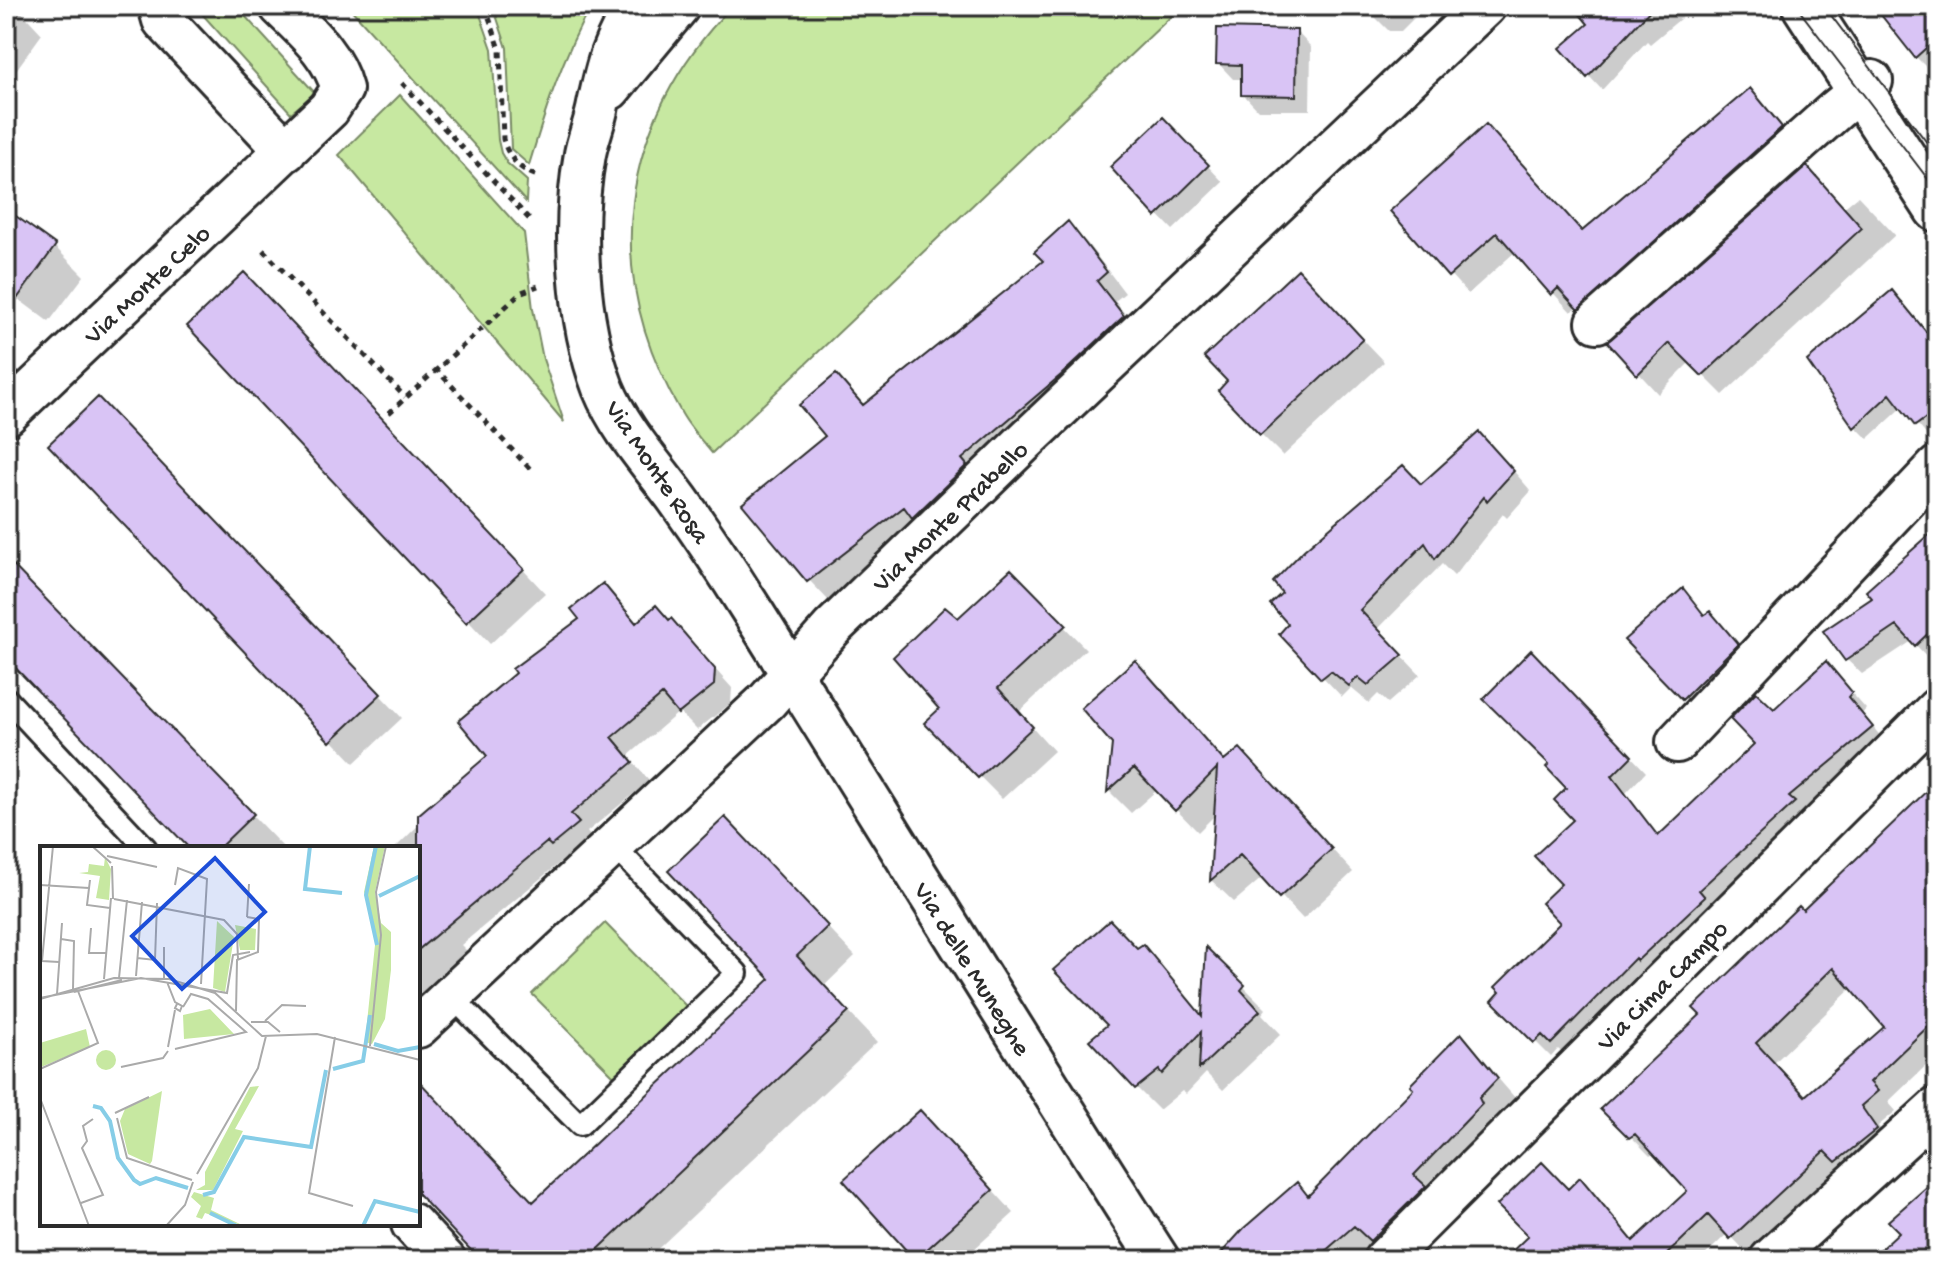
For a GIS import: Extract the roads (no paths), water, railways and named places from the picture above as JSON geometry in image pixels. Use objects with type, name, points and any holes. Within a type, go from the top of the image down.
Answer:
[{"type":"street","points":[[159,6],[163,20],[286,151]]},
{"type":"street","name":"Via Monte Celo","points":[[6,415],[329,109],[342,89],[338,72],[325,53],[280,6]]},
{"type":"street","name":"Via Monte Rosa","points":[[636,6],[611,52],[585,154],[581,197],[580,291],[586,330],[604,390],[636,445],[712,549],[791,675]]},
{"type":"street","name":"Via Monte Rosa","points":[[598,105],[679,6]]},
{"type":"street","name":"Via Monte Prabello","points":[[420,1025],[767,701],[832,628],[1022,444],[1485,6]]},
{"type":"street","points":[[1805,6],[1866,86]]},
{"type":"street","points":[[1813,6],[1931,185]]},
{"type":"street","points":[[1597,322],[1866,86]]},
{"type":"street","points":[[1677,742],[1937,467]]},
{"type":"street","name":"Via delle Muneghe","points":[[791,675],[1159,1260]]},
{"type":"street","name":"Via Cima Campo","points":[[1384,1260],[1937,709]]},
{"type":"street","points":[[1770,1260],[1937,1108]]},
{"type":"street","points":[[414,1226],[445,1260]]},
{"type":"lane","points":[[6,698],[144,846]]},
{"type":"lane","points":[[451,996],[580,1125],[737,973],[613,845]]},
{"type":"tram line","points":[[1796,6],[1937,191]]},
{"type":"tram line","points":[[1824,6],[1937,156]]}]
